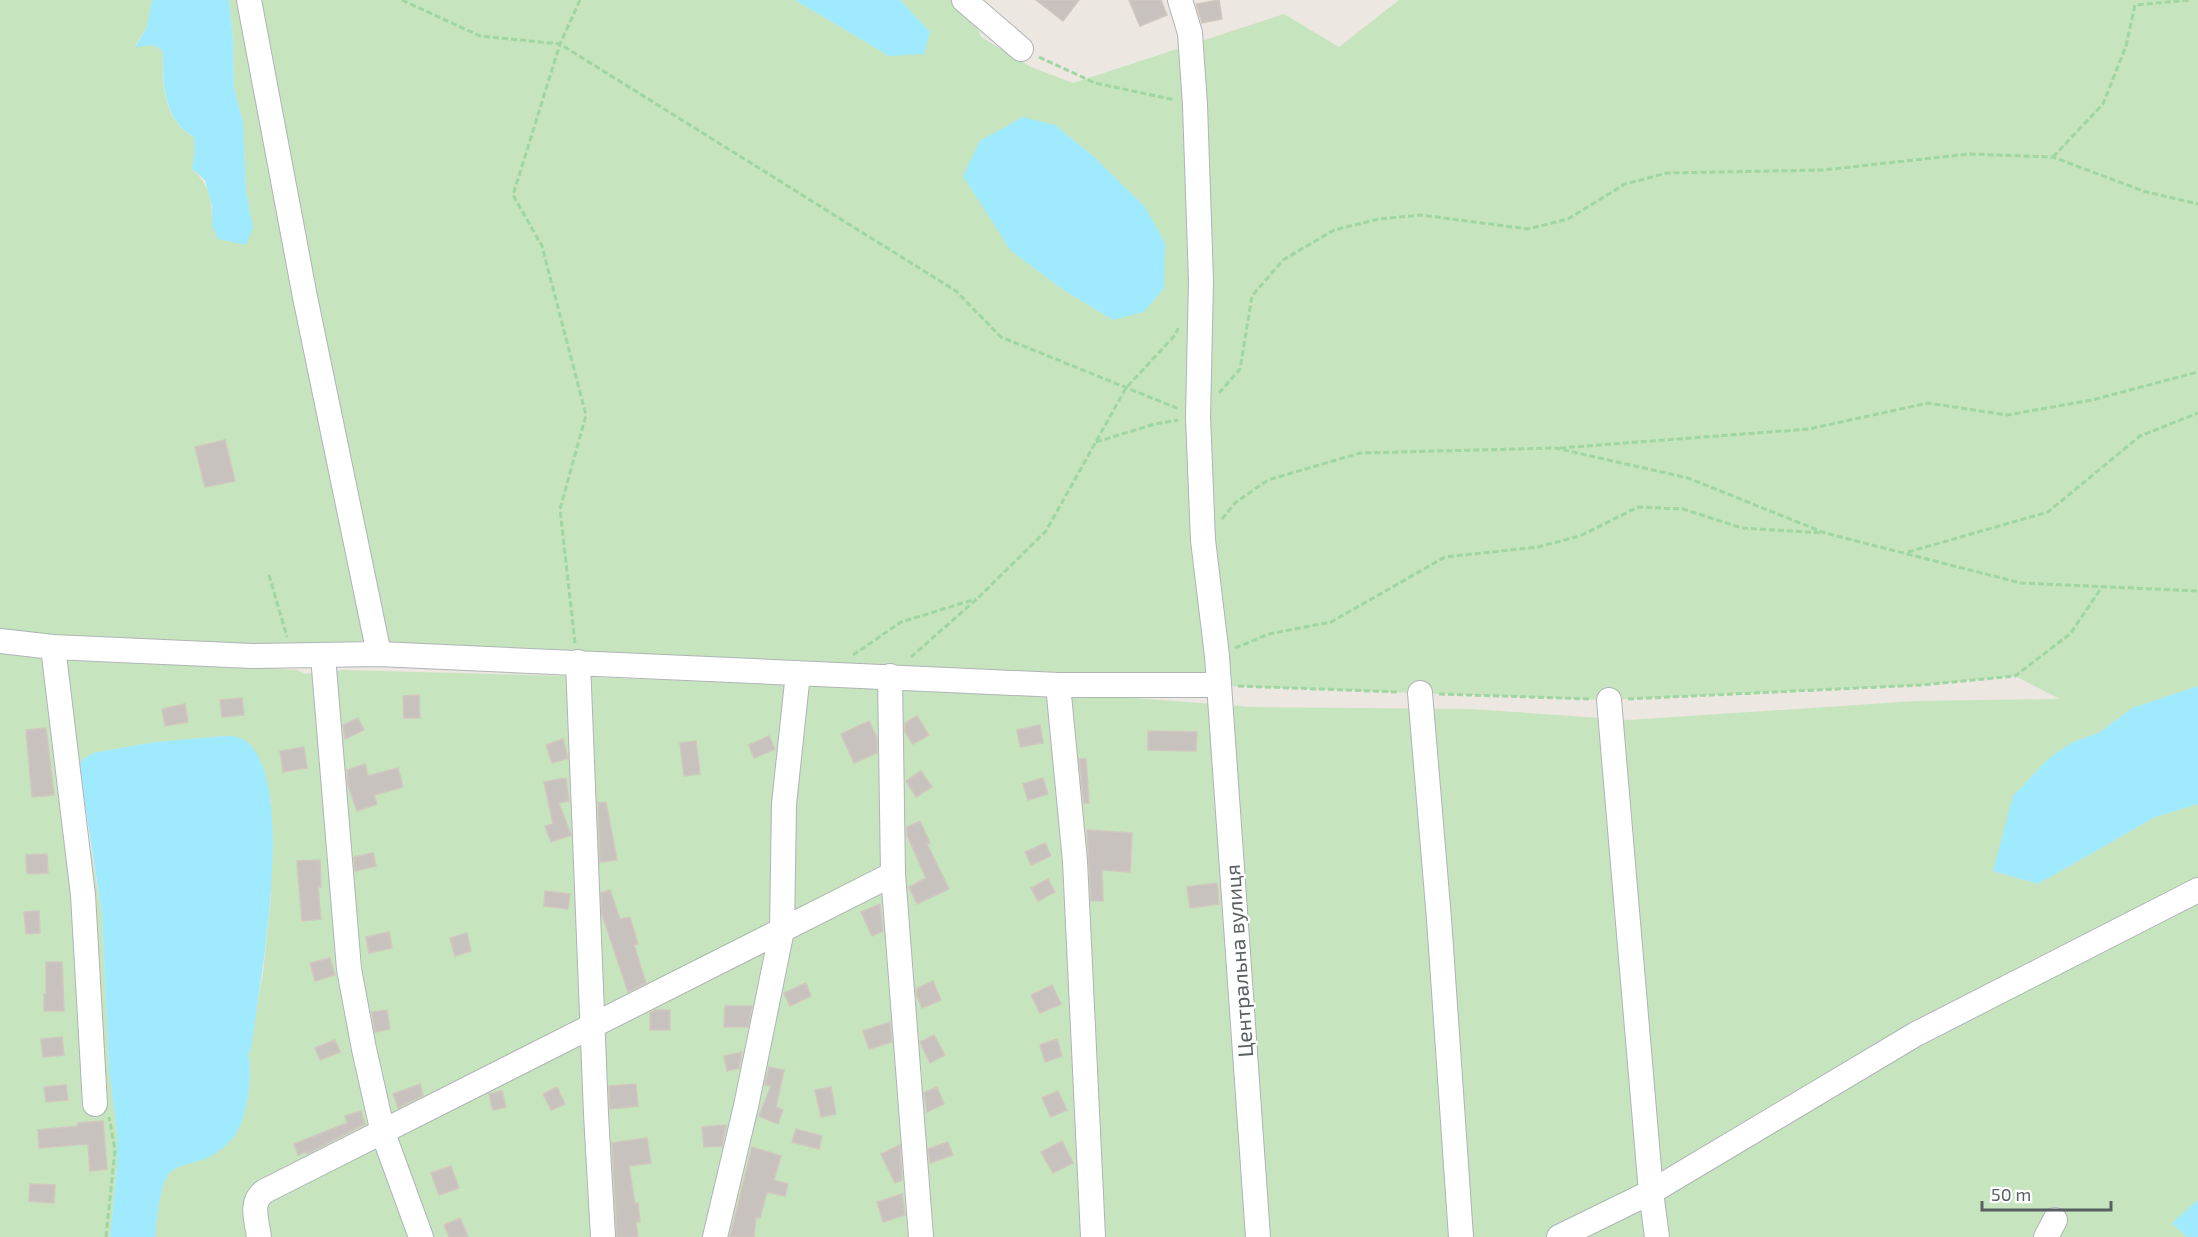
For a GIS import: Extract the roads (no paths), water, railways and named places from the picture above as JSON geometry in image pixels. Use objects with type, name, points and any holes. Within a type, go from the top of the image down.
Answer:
[{"type":"street","points":[[249,0],[308,308],[379,654]]},
{"type":"street","points":[[964,0],[1021,49]]},
{"type":"street","name":"Центральна вулиця","points":[[1180,0],[1190,33],[1195,105],[1201,281],[1198,417],[1203,540],[1216,656],[1258,1237]]},
{"type":"street","points":[[0,641],[53,647],[293,656],[379,654],[1058,685],[1218,685]]},
{"type":"street","points":[[53,647],[83,895],[95,1104]]},
{"type":"street","points":[[322,656],[350,969],[364,1049],[383,1132],[420,1237]]},
{"type":"street","points":[[578,662],[592,1027],[603,1237]]},
{"type":"street","points":[[715,1237],[746,1106],[782,930],[784,804],[798,673]]},
{"type":"street","points":[[890,676],[893,874],[921,1237]]},
{"type":"street","points":[[1058,685],[1075,861],[1093,1237]]},
{"type":"street","points":[[1420,693],[1461,1237]]},
{"type":"street","points":[[1609,700],[1651,1192],[1657,1237]]},
{"type":"street","points":[[259,1237],[255,1202],[265,1191],[893,874]]},
{"type":"street","points":[[1559,1237],[1651,1192],[1916,1034],[2198,890]]},
{"type":"water","points":[[152,0],[229,0],[234,88],[243,122],[246,192],[253,228],[246,245],[218,239],[212,225],[212,206],[205,180],[192,169],[195,150],[194,137],[176,120],[166,99],[163,51],[153,45],[135,47],[147,27]]},
{"type":"water","points":[[795,0],[900,0],[930,32],[924,54],[889,56]]},
{"type":"water","points":[[1023,117],[1055,125],[1093,156],[1145,207],[1165,243],[1164,288],[1144,312],[1113,320],[1065,291],[1011,251],[963,176],[980,141]]},
{"type":"water","points":[[2198,686],[2198,804],[2155,817],[2038,884],[1993,871],[2013,796],[2049,758],[2071,743],[2100,732],[2132,708]]},
{"type":"water","points":[[224,736],[242,739],[260,759],[269,793],[273,836],[267,934],[251,1049],[248,1054],[250,1073],[246,1107],[235,1135],[224,1147],[206,1158],[176,1168],[168,1176],[159,1201],[155,1237],[110,1237],[117,1168],[117,1133],[109,1068],[102,914],[79,765],[83,759],[93,753],[155,742]]},
{"type":"water","points":[[2198,1200],[2198,1237],[2187,1237],[2172,1223]]}]
